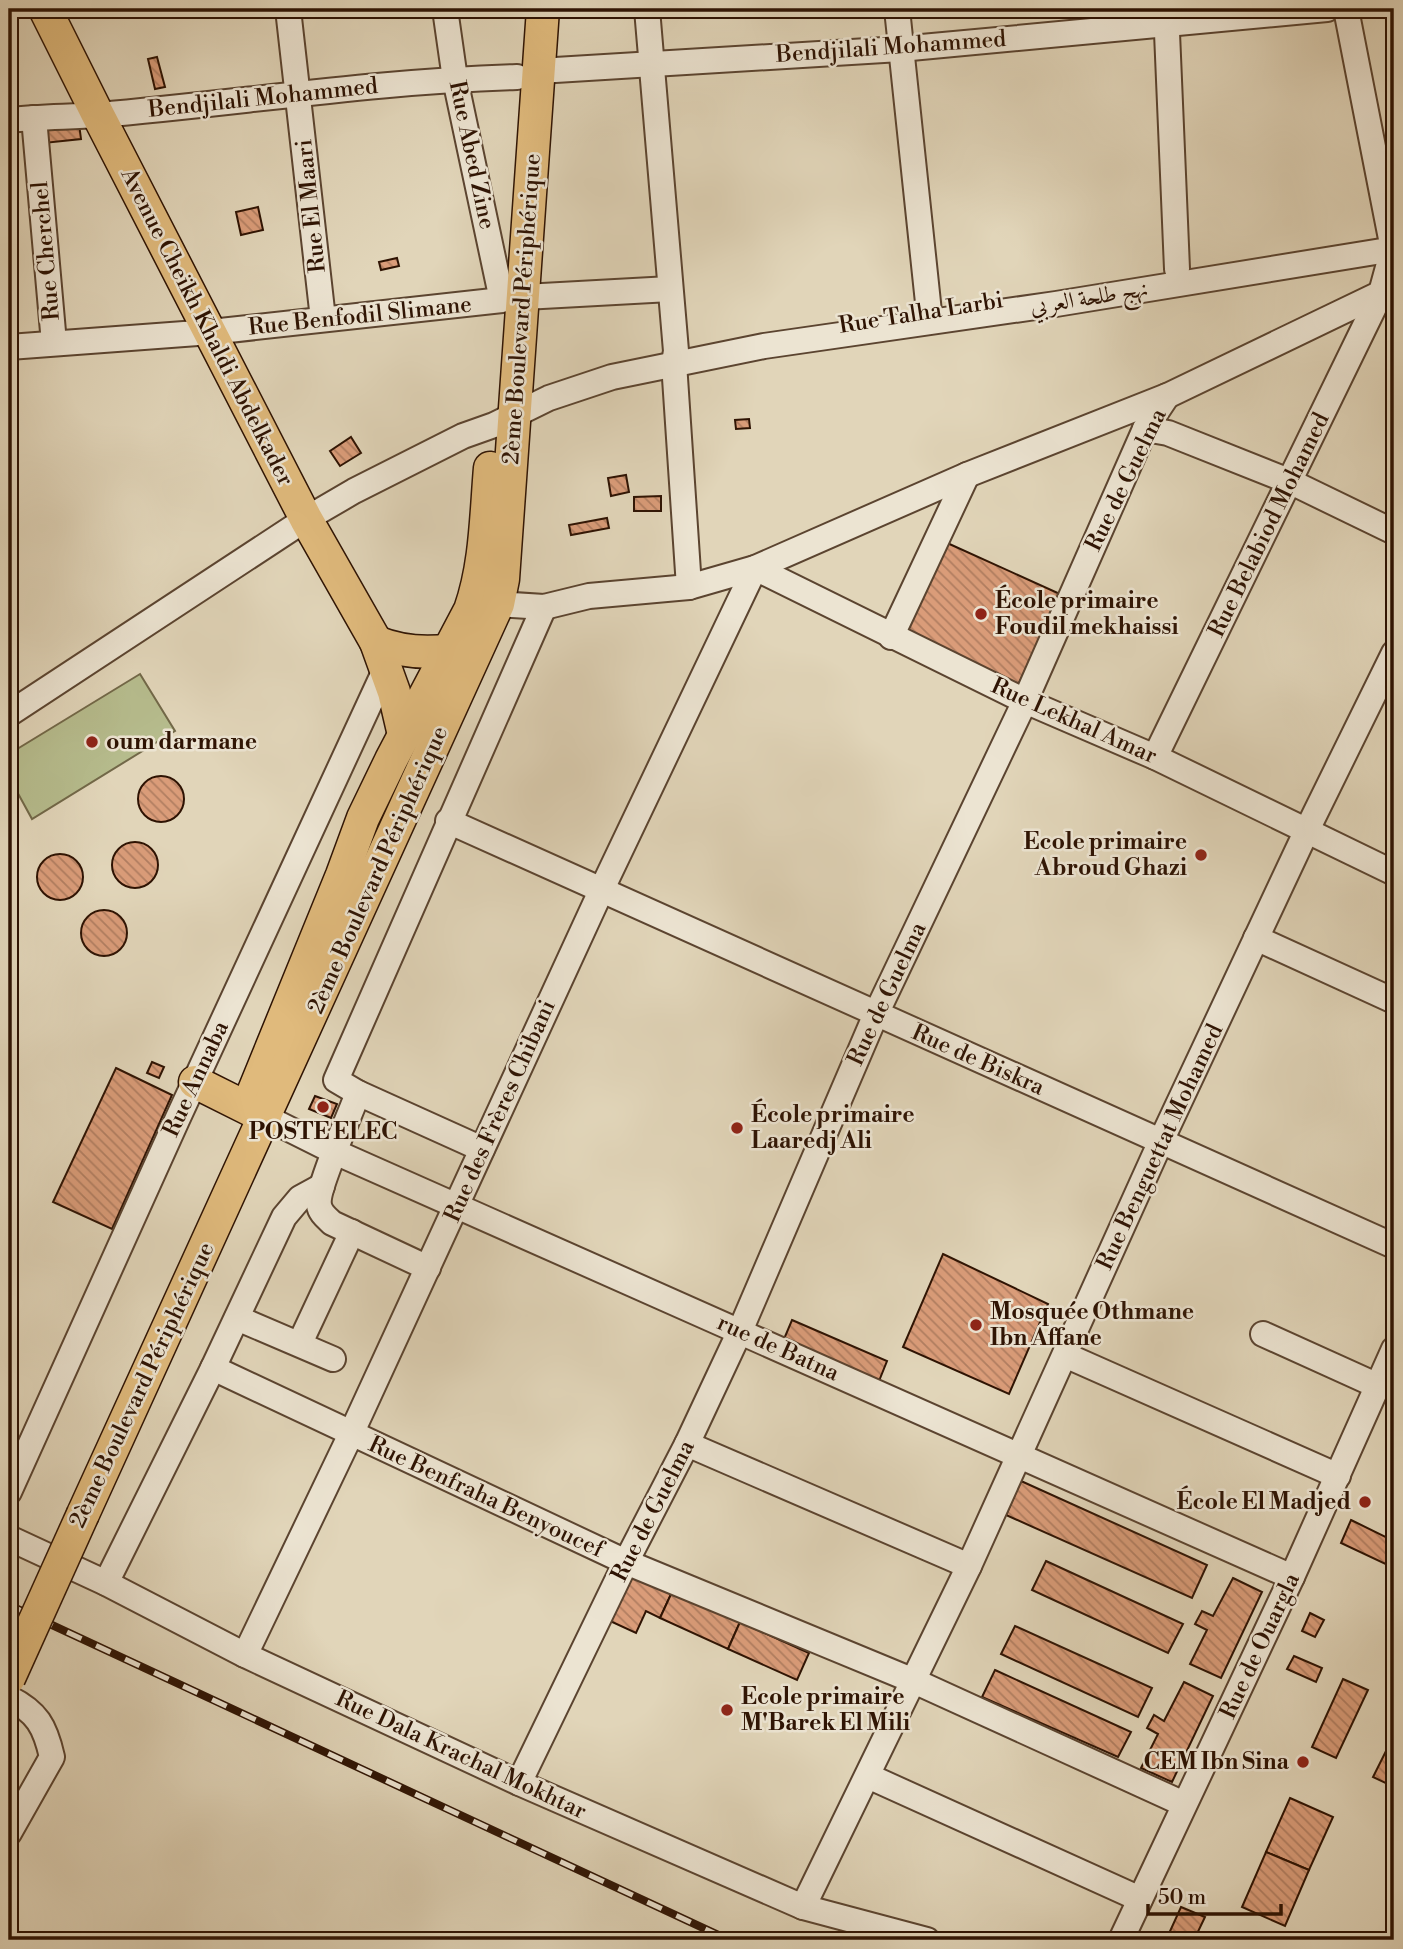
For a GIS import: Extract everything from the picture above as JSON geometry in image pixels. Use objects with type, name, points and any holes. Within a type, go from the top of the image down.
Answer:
[{"type":"main road","name":"Avenue Cheïkh Khaldi Abdelkader","points":[[45,9],[306,519],[381,655],[404,735]]},
{"type":"main road","name":"2ème Boulevard Périphérique","points":[[521,9],[528,74]]},
{"type":"main road","name":"2ème Boulevard Périphérique","points":[[9,1678],[74,1511],[256,1112],[498,604],[503,579],[505,412],[528,74],[543,9]]},
{"type":"main road","name":"2ème Boulevard Périphérique","points":[[256,1112],[363,818],[404,735],[451,650],[475,595],[505,412]]},
{"type":"main road","points":[[381,655],[394,649],[414,652],[451,650]]},
{"type":"main road","points":[[195,1082],[256,1112]]},
{"type":"main road","name":"2ème Boulevard Périphérique","points":[[9,1634],[74,1511]]},
{"type":"street","name":"Rue El Maari","points":[[288,9],[323,319]]},
{"type":"street","name":"Rue Abed Zine","points":[[445,9],[456,79],[513,299]]},
{"type":"street","points":[[647,9],[675,357],[689,587]]},
{"type":"street","points":[[897,9],[929,312]]},
{"type":"street","name":"Bendjilali Mohammed","points":[[9,120],[98,115],[456,79],[900,49],[1167,16],[1327,9]]},
{"type":"street","points":[[1346,9],[1393,243]]},
{"type":"street","points":[[1167,16],[1177,269]]},
{"type":"street","name":"Rue Cherchel","points":[[34,118],[54,343]]},
{"type":"street","name":"Rue Talha Larbi","points":[[675,357],[1177,269],[1393,243]]},
{"type":"street","name":"Rue Belabiod Mohamed","points":[[1155,757],[1387,292],[1393,243]]},
{"type":"street","name":"نهج طلحة العربي","points":[[505,412],[675,357],[1056,304],[1393,243]]},
{"type":"street","name":"Rue Benfodil Slimane","points":[[9,347],[211,332],[513,299],[670,289]]},
{"type":"street","points":[[498,604],[544,607],[589,596],[689,587],[755,568],[967,475],[1167,397],[1387,292]]},
{"type":"street","name":"Rue de Guelma","points":[[519,1783],[740,1331],[876,1014],[1025,701],[1145,429],[1167,397]]},
{"type":"street","points":[[9,714],[306,519],[505,412]]},
{"type":"street","points":[[1145,429],[1168,433],[1290,482],[1394,532]]},
{"type":"street","points":[[891,637],[967,475]]},
{"type":"street","name":"Rue Lekhal Amar","points":[[755,568],[1025,701],[1155,757],[1394,873]]},
{"type":"street","name":"Rue des Frères Chibani","points":[[244,1655],[351,1434],[601,891],[755,568]]},
{"type":"street","points":[[482,1149],[358,1093],[336,1080],[544,607]]},
{"type":"street","name":"Rue Benguettat Mohamed","points":[[803,1908],[969,1566],[1161,1142],[1307,830],[1394,653]]},
{"type":"street","name":"Rue Annaba","points":[[9,1492],[195,1082],[381,655]]},
{"type":"street","name":"Rue de Biskra","points":[[448,821],[1394,1246]]},
{"type":"street","points":[[1256,939],[1394,1001]]},
{"type":"street","points":[[358,1093],[318,1204],[332,1223],[428,1268]]},
{"type":"street","name":"rue de Batna","points":[[256,1112],[335,1152],[1292,1577]]},
{"type":"street","points":[[106,1583],[213,1368],[284,1217],[300,1198],[323,1186]]},
{"type":"street","points":[[300,1343],[352,1232]]},
{"type":"street","points":[[237,1318],[332,1359]]},
{"type":"street","points":[[1263,1334],[1378,1386]]},
{"type":"street","name":"Rue de Ouargla","points":[[1121,1940],[1292,1577],[1394,1349]]},
{"type":"street","points":[[1065,1355],[1338,1476]]},
{"type":"street","name":"Rue Benfraha Benyoucef","points":[[213,1368],[625,1562],[914,1681],[1184,1804]]},
{"type":"street","points":[[687,1444],[969,1566]]},
{"type":"street","name":"Rue Dala Krachal Mokhtar","points":[[9,1538],[106,1583],[244,1655],[519,1783],[803,1908],[927,1940]]},
{"type":"street","points":[[9,1698],[33,1712],[47,1734],[52,1757],[9,1833]]},
{"type":"street","points":[[868,1776],[1140,1899]]},
{"type":"green space","name":"oum darmane","points":[[140,674],[175,731],[32,819],[9,777],[9,754]]},
{"type":"building","points":[[157,57],[165,87],[155,89],[148,59]]},
{"type":"building","points":[[78,116],[81,139],[44,143],[42,120]]},
{"type":"building","points":[[258,207],[263,230],[241,235],[236,212]]},
{"type":"building","points":[[397,258],[399,266],[381,270],[379,262]]},
{"type":"building","points":[[749,419],[750,428],[736,429],[735,420]]},
{"type":"building","points":[[351,437],[361,453],[340,466],[330,451]]},
{"type":"building","points":[[626,475],[629,492],[611,496],[608,478]]},
{"type":"building","points":[[661,496],[661,511],[634,511],[634,497]]},
{"type":"building","points":[[607,518],[609,528],[571,535],[569,525]]},
{"type":"building","name":"École primaire Foudil mekhaissi","points":[[945,542],[1060,594],[1016,690],[901,634]]},
{"type":"building","points":[[161,776],[177,783],[184,799],[177,815],[161,822],[145,815],[138,799],[145,783]]},
{"type":"building","points":[[135,842],[151,849],[158,865],[151,881],[135,888],[119,881],[112,865],[119,849]]},
{"type":"building","points":[[60,854],[76,861],[83,877],[76,893],[60,900],[44,893],[37,877],[44,861]]},
{"type":"building","points":[[104,910],[120,917],[127,933],[120,949],[104,956],[88,949],[81,933],[88,917]]},
{"type":"building","points":[[152,1062],[164,1067],[159,1078],[147,1073]]},
{"type":"building","points":[[116,1068],[172,1095],[112,1229],[53,1202]]},
{"type":"building","name":"POSTE ELEC","points":[[315,1096],[337,1104],[331,1118],[309,1109]]},
{"type":"building","name":"Mosquée Othmane Ibn Affane","points":[[943,1254],[1048,1304],[1009,1394],[903,1347]]},
{"type":"building","points":[[792,1320],[887,1361],[879,1381],[784,1339]]},
{"type":"building","points":[[1021,1481],[1207,1565],[1192,1598],[1006,1515]]},
{"type":"building","points":[[1351,1520],[1394,1541],[1394,1568],[1341,1543]]},
{"type":"building","points":[[1046,1561],[1183,1624],[1168,1653],[1032,1590]]},
{"type":"building","points":[[631,1574],[672,1592],[660,1618],[646,1611],[636,1633],[610,1621]]},
{"type":"building","points":[[1233,1578],[1262,1592],[1221,1678],[1190,1664],[1207,1630],[1195,1624],[1202,1611],[1213,1616]]},
{"type":"building","points":[[672,1592],[740,1622],[728,1649],[660,1618]]},
{"type":"building","points":[[1310,1613],[1324,1620],[1315,1637],[1302,1631]]},
{"type":"building","points":[[740,1622],[809,1653],[797,1680],[728,1649]]},
{"type":"building","points":[[1015,1626],[1152,1688],[1138,1717],[1001,1654]]},
{"type":"building","points":[[1294,1656],[1322,1668],[1316,1682],[1287,1669]]},
{"type":"building","points":[[995,1670],[1131,1732],[1118,1757],[982,1697]]},
{"type":"building","points":[[1343,1679],[1368,1690],[1336,1758],[1312,1747]]},
{"type":"building","points":[[1184,1682],[1213,1696],[1172,1782],[1141,1768],[1158,1734],[1147,1728],[1154,1715],[1164,1721]]},
{"type":"building","points":[[1391,1741],[1394,1742],[1394,1787],[1373,1777]]},
{"type":"building","points":[[1290,1798],[1333,1817],[1309,1870],[1266,1852]]},
{"type":"building","points":[[1266,1852],[1309,1870],[1285,1926],[1242,1907]]},
{"type":"building","points":[[1181,1907],[1205,1917],[1194,1940],[1166,1940]]},
{"type":"railway","points":[[9,1605],[729,1940]]},
{"type":"place","name":"École primaire Foudil mekhaissi","points":[[981,614]]},
{"type":"place","name":"oum darmane","points":[[92,742]]},
{"type":"place","name":"Ecole primaire Abroud Ghazi","points":[[1201,855]]},
{"type":"place","name":"POSTE ELEC","points":[[323,1107]]},
{"type":"place","name":"École primaire Laaredj Ali","points":[[737,1128]]},
{"type":"place","name":"Mosquée Othmane Ibn Affane","points":[[976,1325]]},
{"type":"place","name":"École El Madjed","points":[[1365,1502]]},
{"type":"place","name":"Ecole primaire M'Barek El Mili","points":[[727,1710]]},
{"type":"place","name":"CEM Ibn Sina","points":[[1303,1762]]}]
